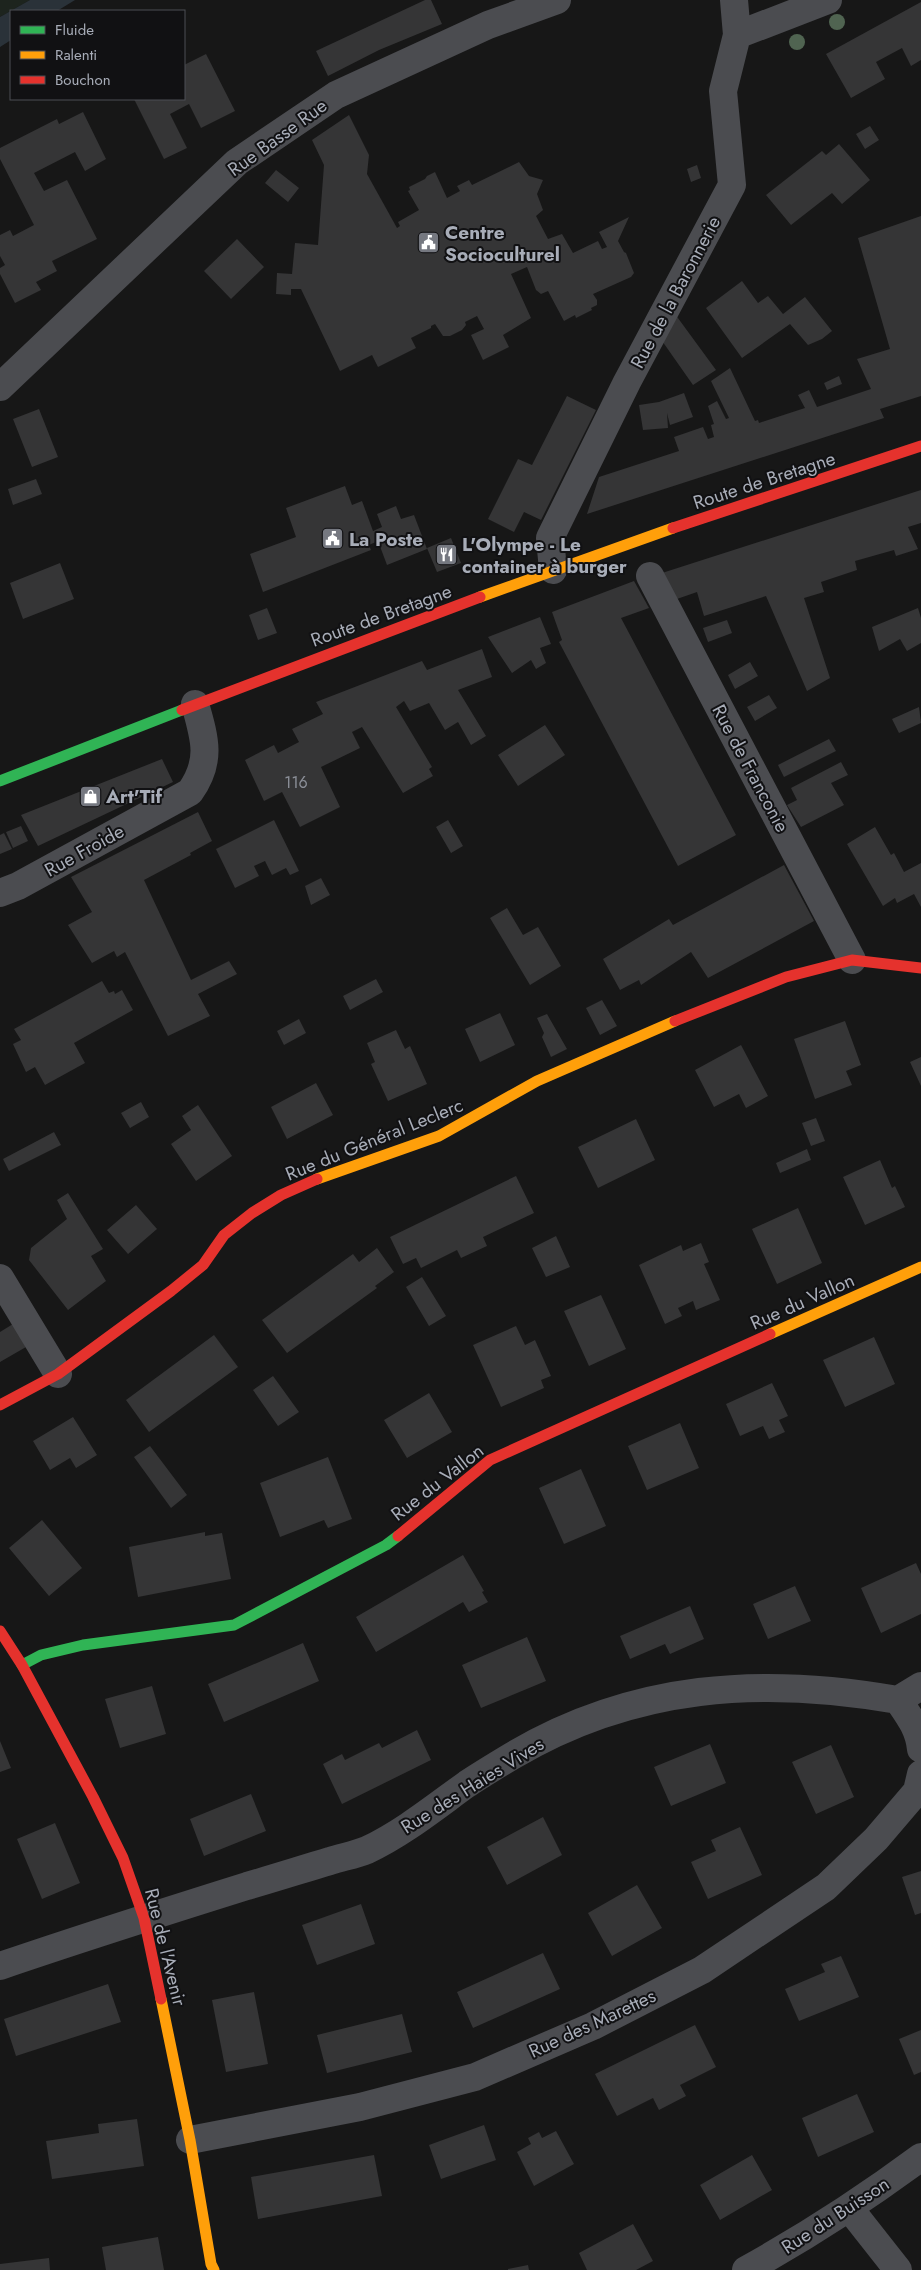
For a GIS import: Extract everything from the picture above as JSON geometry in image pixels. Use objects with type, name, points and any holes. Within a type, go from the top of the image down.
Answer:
[{"type":"street","name":"Rue Basse Rue","points":[[0,387],[237,162],[336,95],[488,25],[557,0]]},
{"type":"street","name":"Rue de la Baronnerie","points":[[553,570],[550,538],[627,382],[732,185],[722,91],[737,35],[734,0]]},
{"type":"street","points":[[737,35],[828,0]]},
{"type":"street","name":"Route de Bretagne","points":[[0,781],[195,704],[614,547],[921,446]]},
{"type":"street","name":"Rue de Franconie","points":[[650,576],[852,960]]},
{"type":"street","name":"Rue Froide","points":[[9,890],[190,792],[201,777],[205,758],[204,734],[195,704]]},
{"type":"street","name":"Rue du Général Leclerc","points":[[0,1405],[58,1374],[171,1291],[203,1265],[224,1235],[252,1213],[281,1195],[322,1177],[439,1136],[537,1081],[630,1040],[786,976],[852,960],[921,968]]},
{"type":"street","name":"Rue du Vallon","points":[[22,1665],[41,1655],[83,1645],[234,1624],[386,1546],[490,1460],[921,1267]]},
{"type":"street","points":[[0,1278],[58,1374]]},
{"type":"street","name":"Rue de l'Avenir","points":[[0,1630],[22,1665],[123,1858],[144,1918],[190,2140],[211,2264],[214,2270]]},
{"type":"street","name":"Rue des Haies Vives","points":[[0,1966],[144,1918],[367,1850],[423,1816],[470,1782],[516,1754],[566,1728],[623,1706],[669,1695],[730,1689],[791,1688],[850,1692],[910,1693]]},
{"type":"street","points":[[910,1693],[914,1722],[921,1749]]},
{"type":"street","name":"Rue des Marettes","points":[[190,2140],[360,2107],[474,2077],[593,2026],[702,1970],[826,1887],[876,1839],[917,1792],[921,1774]]},
{"type":"street","name":"Rue du Buisson","points":[[746,2270],[799,2241],[850,2209],[921,2157]]},
{"type":"street","points":[[850,2209],[898,2270]]},
{"type":"shaded area","points":[[0,0],[30,0],[10,10],[0,17]]},
{"type":"shaded area","points":[[30,0],[75,0],[59,10],[12,10]]},
{"type":"shaded area","points":[[10,11],[10,41],[0,47],[0,17]]},
{"type":"building","points":[[425,0],[431,0],[442,24],[379,50],[328,76],[316,51]]},
{"type":"building","points":[[921,2],[921,60],[911,66],[902,48],[876,62],[885,79],[851,98],[826,54]]},
{"type":"building","points":[[206,54],[235,111],[201,128],[189,104],[170,114],[187,148],[164,159],[134,100],[185,100],[185,64]]},
{"type":"building","points":[[83,112],[106,159],[85,171],[75,152],[34,173],[44,191],[67,180],[97,239],[52,261],[57,271],[36,282],[41,290],[15,303],[0,274],[0,268],[5,265],[0,256],[0,235],[10,230],[13,236],[34,225],[0,159],[0,148],[57,119],[59,124]]},
{"type":"building","name":"Centre Socioculturel","points":[[349,115],[369,155],[367,174],[397,228],[400,226],[398,222],[419,210],[408,191],[410,190],[409,187],[425,179],[427,176],[435,172],[447,198],[460,191],[457,186],[469,180],[472,185],[519,162],[529,176],[543,180],[537,194],[543,210],[536,216],[548,239],[562,234],[573,253],[598,241],[602,249],[607,247],[599,232],[629,217],[618,241],[626,253],[634,273],[631,277],[593,294],[597,300],[597,305],[591,308],[592,310],[576,318],[575,315],[564,321],[548,291],[541,294],[536,290],[527,267],[511,274],[531,318],[503,335],[509,347],[483,360],[471,335],[484,329],[477,316],[465,322],[466,325],[462,330],[450,336],[443,336],[435,324],[431,326],[431,328],[411,338],[416,348],[378,367],[372,355],[340,371],[301,289],[291,289],[291,295],[276,294],[277,273],[292,274],[295,243],[318,245],[324,165],[312,140]]},
{"type":"building","points":[[870,126],[879,140],[865,149],[856,134]]},
{"type":"building","points":[[839,144],[870,180],[842,204],[832,193],[791,225],[766,195],[822,151],[826,155]]},
{"type":"building","points":[[697,165],[701,178],[691,182],[687,169]]},
{"type":"building","points":[[276,170],[299,188],[288,202],[265,183]]},
{"type":"building","points":[[921,216],[921,396],[880,409],[884,418],[587,514],[599,477],[679,451],[674,437],[703,427],[708,439],[714,437],[711,425],[714,424],[708,406],[717,401],[726,419],[729,418],[711,381],[730,368],[755,421],[758,420],[759,423],[805,408],[798,395],[809,390],[817,407],[871,389],[857,359],[890,349],[858,238]]},
{"type":"building","points":[[237,239],[264,267],[231,299],[204,271]]},
{"type":"building","points":[[742,281],[758,303],[768,296],[783,314],[805,297],[832,331],[822,339],[808,345],[790,324],[742,358],[706,308]]},
{"type":"building","points":[[675,314],[716,370],[693,385],[660,338]]},
{"type":"building","points":[[839,376],[842,384],[827,390],[824,383]]},
{"type":"building","points":[[684,393],[693,417],[670,425],[667,413],[668,428],[643,430],[639,405],[659,402]]},
{"type":"building","points":[[567,396],[596,410],[541,520],[524,512],[514,532],[488,519],[518,459],[532,465]]},
{"type":"building","points":[[39,409],[58,457],[32,467],[13,419]]},
{"type":"building","points":[[36,479],[42,494],[13,505],[8,489]]},
{"type":"building","name":"La Poste","points":[[345,486],[352,505],[362,501],[373,531],[382,527],[377,514],[396,506],[401,519],[414,515],[427,549],[387,565],[378,541],[369,545],[371,550],[263,592],[250,554],[296,537],[286,508]]},
{"type":"building","points":[[921,490],[921,523],[908,527],[918,549],[896,556],[894,550],[855,561],[857,570],[821,582],[824,592],[804,598],[830,678],[807,691],[766,596],[704,616],[697,592],[674,600],[662,573]]},
{"type":"building","points":[[451,538],[461,563],[437,572],[427,548]]},
{"type":"building","points":[[60,563],[74,599],[23,619],[10,583]]},
{"type":"building","points":[[634,581],[649,608],[621,618],[736,835],[678,866],[559,642],[562,640],[552,612]]},
{"type":"building","points":[[267,608],[277,633],[258,640],[249,615]]},
{"type":"building","points":[[918,608],[921,618],[921,643],[907,651],[900,639],[879,651],[872,627]]},
{"type":"building","points":[[540,617],[551,644],[540,648],[546,663],[536,669],[531,660],[512,673],[488,637]]},
{"type":"building","points":[[727,620],[732,633],[708,642],[703,628]]},
{"type":"building","points":[[482,649],[492,677],[458,690],[486,736],[471,745],[458,722],[445,730],[429,703],[410,711],[404,701],[396,707],[432,767],[429,769],[433,776],[403,793],[362,727],[352,732],[360,748],[321,767],[340,807],[300,827],[282,792],[264,801],[245,760],[274,745],[278,753],[299,742],[292,729],[323,714],[316,702],[422,661],[427,670]]},
{"type":"building","points":[[750,662],[758,676],[735,689],[728,675]]},
{"type":"building","points":[[769,695],[777,708],[755,721],[747,707]]},
{"type":"building","points":[[919,707],[921,723],[899,733],[892,719]]},
{"type":"building","points":[[545,725],[565,755],[518,786],[498,755]]},
{"type":"building","points":[[829,739],[836,751],[784,777],[778,765]]},
{"type":"building","points":[[162,759],[173,782],[38,846],[21,815]]},
{"type":"building","points":[[841,762],[848,775],[831,783],[844,805],[801,827],[787,805],[797,800],[791,788]]},
{"type":"building","points":[[198,812],[212,841],[190,853],[191,855],[144,880],[191,980],[229,961],[237,974],[198,994],[210,1016],[168,1036],[125,952],[117,957],[114,951],[92,963],[68,925],[92,912],[71,877]]},
{"type":"building","points":[[274,820],[299,871],[290,875],[286,868],[272,875],[265,861],[254,866],[259,876],[235,888],[216,849]]},
{"type":"building","points":[[448,820],[463,846],[451,853],[436,827]]},
{"type":"building","points":[[21,826],[28,841],[13,848],[6,832]]},
{"type":"building","points":[[875,827],[891,855],[894,853],[904,872],[921,863],[921,907],[914,894],[897,903],[895,898],[883,906],[847,844]]},
{"type":"building","points":[[4,833],[12,849],[0,854],[0,835]]},
{"type":"building","points":[[784,865],[814,921],[708,978],[691,952],[641,985],[639,980],[620,990],[603,959],[669,919],[673,925]]},
{"type":"building","points":[[321,878],[330,895],[311,905],[305,886]]},
{"type":"building","points":[[507,908],[523,935],[538,927],[561,966],[530,985],[490,918]]},
{"type":"building","points":[[376,979],[383,992],[350,1010],[343,996]]},
{"type":"building","points":[[102,981],[109,993],[114,991],[115,994],[122,990],[133,1010],[74,1043],[85,1063],[45,1085],[35,1067],[26,1072],[13,1044],[21,1040],[14,1029]]},
{"type":"building","points":[[602,1000],[617,1026],[600,1035],[586,1008]]},
{"type":"building","points":[[500,1013],[515,1045],[480,1062],[465,1029]]},
{"type":"building","points":[[547,1014],[567,1049],[551,1057],[542,1037],[544,1033],[537,1018]]},
{"type":"building","points":[[299,1019],[306,1033],[284,1045],[277,1031]]},
{"type":"building","points":[[845,1021],[861,1065],[846,1071],[852,1085],[815,1099],[794,1039]]},
{"type":"building","points":[[396,1030],[405,1049],[410,1046],[427,1084],[388,1101],[371,1064],[375,1062],[367,1043]]},
{"type":"building","points":[[741,1045],[768,1096],[746,1108],[739,1094],[714,1107],[695,1070]]},
{"type":"building","points":[[921,1057],[921,1086],[910,1062]]},
{"type":"building","points":[[316,1083],[333,1115],[287,1139],[271,1107]]},
{"type":"building","points":[[141,1102],[149,1117],[130,1128],[121,1113]]},
{"type":"building","points":[[198,1105],[232,1156],[196,1181],[171,1144],[191,1130],[182,1116]]},
{"type":"building","points":[[816,1118],[825,1141],[811,1146],[802,1123]]},
{"type":"building","points":[[636,1119],[655,1160],[598,1188],[578,1147]]},
{"type":"building","points":[[54,1132],[61,1145],[9,1171],[3,1159]]},
{"type":"building","points":[[807,1149],[811,1160],[780,1173],[776,1163]]},
{"type":"building","points":[[880,1160],[892,1188],[895,1186],[905,1207],[865,1225],[843,1177]]},
{"type":"building","points":[[516,1176],[534,1213],[483,1237],[487,1246],[461,1258],[457,1250],[421,1268],[416,1258],[403,1264],[390,1237]]},
{"type":"building","points":[[68,1193],[103,1249],[91,1256],[106,1281],[68,1310],[29,1260],[31,1248],[67,1219],[57,1200]]},
{"type":"building","points":[[136,1205],[157,1229],[128,1254],[107,1230]]},
{"type":"building","points":[[798,1208],[822,1263],[777,1284],[752,1229]]},
{"type":"building","points":[[556,1236],[570,1267],[546,1277],[532,1248]]},
{"type":"building","points":[[701,1243],[709,1262],[704,1264],[720,1300],[696,1310],[693,1301],[678,1308],[682,1316],[665,1324],[639,1265],[681,1245],[683,1251]]},
{"type":"building","points":[[377,1248],[394,1272],[375,1286],[377,1288],[287,1353],[262,1320],[353,1254],[359,1262]]},
{"type":"building","points":[[422,1277],[446,1316],[429,1326],[406,1287]]},
{"type":"building","points":[[601,1295],[626,1349],[589,1366],[564,1311]]},
{"type":"building","points":[[13,1324],[26,1347],[0,1362],[0,1332]]},
{"type":"building","points":[[516,1326],[525,1345],[535,1340],[551,1376],[541,1380],[544,1388],[501,1407],[473,1345]]},
{"type":"building","points":[[214,1335],[238,1367],[149,1432],[126,1400]]},
{"type":"building","points":[[874,1337],[895,1384],[845,1407],[823,1360]]},
{"type":"building","points":[[273,1376],[299,1412],[278,1426],[253,1390]]},
{"type":"building","points":[[772,1383],[788,1416],[779,1420],[785,1432],[769,1439],[763,1426],[740,1436],[726,1404]]},
{"type":"building","points":[[429,1393],[452,1432],[407,1458],[384,1420]]},
{"type":"building","points":[[73,1417],[97,1455],[76,1468],[70,1458],[50,1470],[33,1441]]},
{"type":"building","points":[[680,1423],[699,1468],[647,1490],[628,1446]]},
{"type":"building","points":[[150,1446],[187,1495],[171,1508],[134,1457]]},
{"type":"building","points":[[328,1457],[352,1519],[328,1528],[324,1520],[280,1537],[260,1483]]},
{"type":"building","points":[[581,1469],[606,1526],[564,1544],[539,1488]]},
{"type":"building","points":[[42,1520],[82,1568],[49,1596],[9,1548]]},
{"type":"building","points":[[205,1532],[205,1536],[222,1533],[231,1579],[138,1597],[129,1547]]},
{"type":"building","points":[[463,1555],[484,1591],[482,1592],[488,1602],[469,1612],[463,1602],[376,1652],[356,1617]]},
{"type":"building","points":[[916,1563],[921,1574],[921,1614],[881,1633],[861,1588]]},
{"type":"building","points":[[795,1586],[811,1621],[768,1639],[753,1604]]},
{"type":"building","points":[[690,1606],[704,1639],[670,1654],[665,1644],[630,1659],[620,1636]]},
{"type":"building","points":[[527,1637],[546,1681],[481,1708],[462,1665]]},
{"type":"building","points":[[303,1643],[319,1681],[224,1722],[208,1684]]},
{"type":"building","points":[[152,1686],[166,1734],[120,1748],[105,1699]]},
{"type":"building","points":[[417,1730],[431,1760],[342,1804],[323,1764],[342,1754],[345,1760],[379,1743],[382,1748]]},
{"type":"building","points":[[0,1741],[11,1768],[0,1772]]},
{"type":"building","points":[[710,1744],[726,1783],[671,1806],[654,1767]]},
{"type":"building","points":[[831,1745],[854,1797],[816,1814],[792,1762]]},
{"type":"building","points":[[251,1794],[266,1831],[204,1856],[190,1819]]},
{"type":"building","points":[[543,1817],[562,1855],[507,1885],[487,1847]]},
{"type":"building","points":[[55,1823],[80,1883],[42,1899],[17,1839]]},
{"type":"building","points":[[740,1827],[762,1875],[708,1899],[691,1862],[716,1851],[711,1840]]},
{"type":"building","points":[[921,1871],[921,1913],[915,1915],[902,1877]]},
{"type":"building","points":[[637,1885],[662,1928],[612,1956],[588,1913]]},
{"type":"building","points":[[361,1904],[375,1944],[317,1965],[302,1925]]},
{"type":"building","points":[[543,1953],[560,1989],[473,2028],[457,1992]]},
{"type":"building","points":[[841,1956],[859,1997],[799,2021],[785,1989],[825,1972],[821,1964]]},
{"type":"building","points":[[108,1984],[121,2022],[16,2056],[4,2019]]},
{"type":"building","points":[[254,1992],[268,2064],[226,2072],[212,2000]]},
{"type":"building","points":[[402,2014],[412,2052],[327,2073],[317,2035]]},
{"type":"building","points":[[695,2025],[716,2067],[680,2085],[686,2096],[659,2110],[653,2098],[617,2116],[595,2074]]},
{"type":"building","points":[[921,2030],[921,2072],[914,2075],[899,2039]]},
{"type":"building","points":[[857,2094],[874,2132],[818,2157],[802,2118]]},
{"type":"building","points":[[137,2119],[144,2166],[52,2179],[46,2141],[99,2133],[98,2124]]},
{"type":"building","points":[[484,2125],[496,2160],[441,2179],[429,2145]]},
{"type":"building","points":[[556,2131],[574,2164],[534,2186],[517,2152],[531,2144],[528,2138],[539,2132],[542,2138]]},
{"type":"building","points":[[374,2155],[382,2196],[258,2219],[251,2177]]},
{"type":"building","points":[[752,2155],[772,2190],[720,2220],[700,2185]]},
{"type":"building","points":[[633,2224],[653,2261],[636,2270],[587,2270],[579,2253]]},
{"type":"building","points":[[158,2237],[164,2270],[106,2270],[102,2247]]},
{"type":"building","points":[[49,2258],[50,2270],[0,2270],[0,2264]]},
{"type":"building","points":[[528,2265],[529,2270],[508,2270],[508,2269]]},
{"type":"traffic: fast","points":[[0,781],[182,710]]},
{"type":"traffic: fast","points":[[22,1665],[41,1655],[83,1645],[234,1625],[386,1545],[398,1536]]},
{"type":"traffic: slow","points":[[480,597],[673,528]]},
{"type":"traffic: slow","points":[[317,1179],[439,1136],[537,1081],[675,1021]]},
{"type":"traffic: slow","points":[[770,1334],[921,1267]]},
{"type":"traffic: slow","points":[[161,1999],[190,2140],[211,2264],[214,2270]]},
{"type":"traffic: jam","points":[[673,528],[921,446]]},
{"type":"traffic: jam","points":[[182,710],[480,597]]},
{"type":"traffic: jam","points":[[675,1021],[786,977],[852,960],[921,968]]},
{"type":"traffic: jam","points":[[0,1405],[58,1374],[171,1291],[203,1265],[224,1235],[252,1213],[281,1195],[317,1179]]},
{"type":"traffic: jam","points":[[398,1536],[490,1460],[770,1334]]},
{"type":"traffic: jam","points":[[0,1631],[22,1665],[93,1797],[123,1858],[144,1918],[161,1999]]},
{"type":"place","name":"Centre Socioculturel","points":[[429,243]]},
{"type":"place","name":"La Poste","points":[[333,539]]},
{"type":"place","name":"L'Olympe - Le container à burger","points":[[446,555]]},
{"type":"place","name":"Art'Tif","points":[[90,796]]}]
